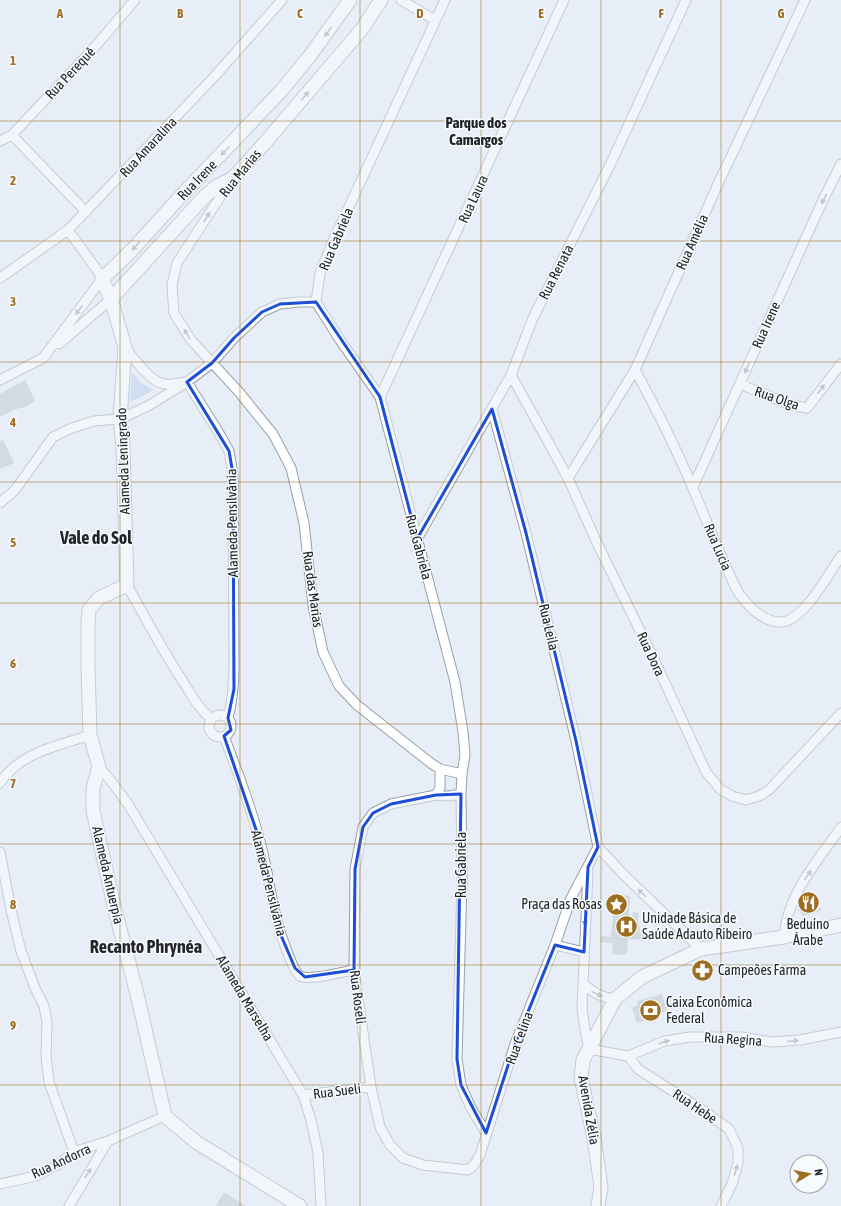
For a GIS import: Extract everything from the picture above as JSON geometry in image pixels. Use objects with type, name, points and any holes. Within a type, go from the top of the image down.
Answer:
[{"type":"street","name":"Rua Perequê","points":[[0,141],[12,135],[93,49],[135,0]]},
{"type":"street","name":"Rua Amaralina","points":[[0,278],[68,230],[214,77],[282,0]]},
{"type":"street","name":"Rua Irene","points":[[43,358],[102,279],[132,250],[181,196],[270,104],[309,57],[350,0]]},
{"type":"street","name":"Rua Marias","points":[[212,363],[190,340],[174,313],[172,285],[177,264],[233,178],[362,29],[381,0]]},
{"type":"street","points":[[401,0],[435,20]]},
{"type":"street","name":"Rua Gabriela","points":[[445,0],[334,239],[320,273],[316,302],[380,398],[455,682],[464,732],[465,754],[462,774],[462,883],[457,1059],[461,1085],[470,1106],[486,1133]]},
{"type":"street","name":"Rua Laura","points":[[380,398],[564,0]]},
{"type":"street","name":"Rua Renata","points":[[417,539],[511,375],[533,318],[611,163],[686,0]]},
{"type":"street","name":"Rua Amélia","points":[[568,478],[635,370],[718,184],[805,0]]},
{"type":"street","points":[[270,104],[287,116]]},
{"type":"street","points":[[246,130],[263,145]]},
{"type":"street","points":[[12,135],[86,212]]},
{"type":"street","name":"Rua Irene","points":[[692,487],[817,212],[841,164]]},
{"type":"street","name":"Rua Irene","points":[[0,380],[43,358],[111,299],[205,196],[217,186],[233,178]]},
{"type":"street","points":[[68,230],[102,279],[111,299],[125,347],[150,377],[164,384],[187,382]]},
{"type":"street","points":[[0,503],[15,490],[53,438],[72,428],[94,421],[120,419],[148,406],[187,382],[212,363],[234,338],[262,312],[280,304],[316,302]]},
{"type":"street","name":"Alameda Leningrado","points":[[125,347],[120,419],[123,447],[127,585],[195,702],[203,713],[211,719]]},
{"type":"street","name":"Rua das Marias","points":[[212,363],[239,392],[273,434],[291,468],[304,523],[313,605],[323,652],[339,686],[357,705],[432,764],[440,769],[462,774]]},
{"type":"street","name":"Rua Olga","points":[[740,384],[788,404],[806,408],[841,364]]},
{"type":"street","name":"Rua Lucia","points":[[635,370],[660,416],[721,557],[739,594],[752,610],[769,620],[782,622],[795,617],[808,605],[841,556]]},
{"type":"street","name":"Rua Dora","points":[[511,375],[568,478],[706,772],[720,789],[732,796],[746,800],[759,796],[769,790],[841,713]]},
{"type":"street","name":"Alameda Pensilvânia","points":[[187,382],[229,451],[233,474],[234,689],[228,718]]},
{"type":"street","name":"Rua Leila","points":[[492,409],[526,533],[576,741],[598,847]]},
{"type":"street","points":[[99,767],[90,735],[88,667],[89,610],[99,598],[127,585]]},
{"type":"street","points":[[222,715],[228,718],[231,723],[231,730],[227,735],[221,737],[215,736],[210,732],[209,726],[211,719],[222,715]]},
{"type":"street","points":[[0,783],[13,768],[36,752],[90,735]]},
{"type":"street","name":"Alameda Pensilvânia","points":[[224,736],[252,813],[263,850],[280,933],[295,968],[299,975],[305,977],[354,970]]},
{"type":"street","name":"Alameda Marselha","points":[[99,767],[128,804],[147,838],[271,1039],[303,1095],[311,1120],[318,1153],[321,1206]]},
{"type":"street","name":"Alameda Antuerpia","points":[[99,767],[93,788],[93,811],[114,906],[137,994],[165,1116]]},
{"type":"street","points":[[436,795],[440,788],[440,769]]},
{"type":"street","name":"Rua Roseli","points":[[462,794],[449,796],[436,795],[390,804],[373,813],[363,827],[355,869],[354,970],[371,1087],[380,1127],[390,1145],[404,1158],[423,1165],[468,1170],[474,1165],[480,1155],[486,1133]]},
{"type":"street","points":[[784,937],[785,923],[795,895],[841,827]]},
{"type":"street","points":[[598,847],[624,875],[701,949]]},
{"type":"street","name":"Rua Celina","points":[[486,1133],[515,1044],[556,945],[571,898],[598,847]]},
{"type":"street","points":[[0,852],[11,910],[21,951],[35,988],[44,1006],[47,1022],[46,1056],[49,1082],[74,1152]]},
{"type":"street","points":[[588,867],[582,1009],[589,1049],[628,1056]]},
{"type":"street","name":"Avenida Zélia","points":[[598,1206],[601,1187],[594,1138],[581,1078],[583,1060],[615,999],[642,977],[701,949],[784,937],[841,925]]},
{"type":"street","points":[[556,945],[584,952]]},
{"type":"street","points":[[583,983],[592,992],[603,997],[615,999]]},
{"type":"street","name":"Rua Regina","points":[[628,1056],[666,1041],[690,1037],[741,1037],[772,1042],[800,1040],[841,1032]]},
{"type":"street","name":"Rua Hebe","points":[[628,1056],[638,1069],[704,1111],[729,1129],[738,1148],[738,1163],[732,1184],[721,1206]]},
{"type":"street","name":"Rua Sueli","points":[[303,1095],[371,1087]]},
{"type":"street","points":[[165,1116],[196,1142],[300,1206]]},
{"type":"street","name":"Rua Andorra","points":[[0,1184],[36,1176],[57,1165],[74,1152],[108,1141],[165,1116]]},
{"type":"street","points":[[69,1206],[108,1141]]},
{"type":"highlighted area","points":[[316,302],[380,397],[417,539],[492,409],[526,533],[576,741],[598,847],[588,867],[584,952],[555,945],[515,1044],[486,1133],[461,1085],[457,1059],[461,794],[436,795],[391,804],[373,813],[363,827],[355,869],[354,970],[305,977],[295,968],[280,933],[263,850],[224,736],[231,730],[228,718],[234,689],[233,474],[229,451],[187,382],[212,363],[234,338],[262,312],[280,304]]},
{"type":"shaded area","points":[[132,372],[141,383],[154,390],[130,402]]},
{"type":"building","points":[[25,380],[35,401],[25,407],[16,409],[0,417],[0,394]]},
{"type":"building","points":[[3,440],[14,463],[0,469],[0,442]]},
{"type":"building","name":"Unidade Básica de Saúde Adauto Ribeiro","points":[[615,894],[630,896],[629,915],[632,916],[633,912],[639,913],[638,923],[640,930],[648,931],[647,940],[628,939],[627,952],[625,955],[612,954],[613,943],[600,942],[601,936],[611,937]]},
{"type":"building","name":"Beduíno Árabe","points":[[806,894],[822,910],[803,916],[798,909]]},
{"type":"building","name":"Caixa Econômica Federal","points":[[662,994],[667,1011],[637,1023],[632,1008],[638,1005],[637,1001]]},
{"type":"building","points":[[224,1192],[246,1206],[216,1206]]},
{"type":"place","name":"Beduíno Árabe","points":[[808,902]]},
{"type":"place","name":"Praça das Rosas","points":[[617,904]]},
{"type":"place","name":"Unidade Básica de Saúde Adauto Ribeiro","points":[[626,926]]},
{"type":"place","name":"Campeões Farma","points":[[703,970]]},
{"type":"place","name":"Caixa Econômica Federal","points":[[650,1010]]},
{"type":"district","name":"Parque dos Camargos","points":[[476,132]]},
{"type":"district","name":"Vale do Sol","points":[[96,538]]},
{"type":"district","name":"Recanto Phrynéa","points":[[146,947]]}]
